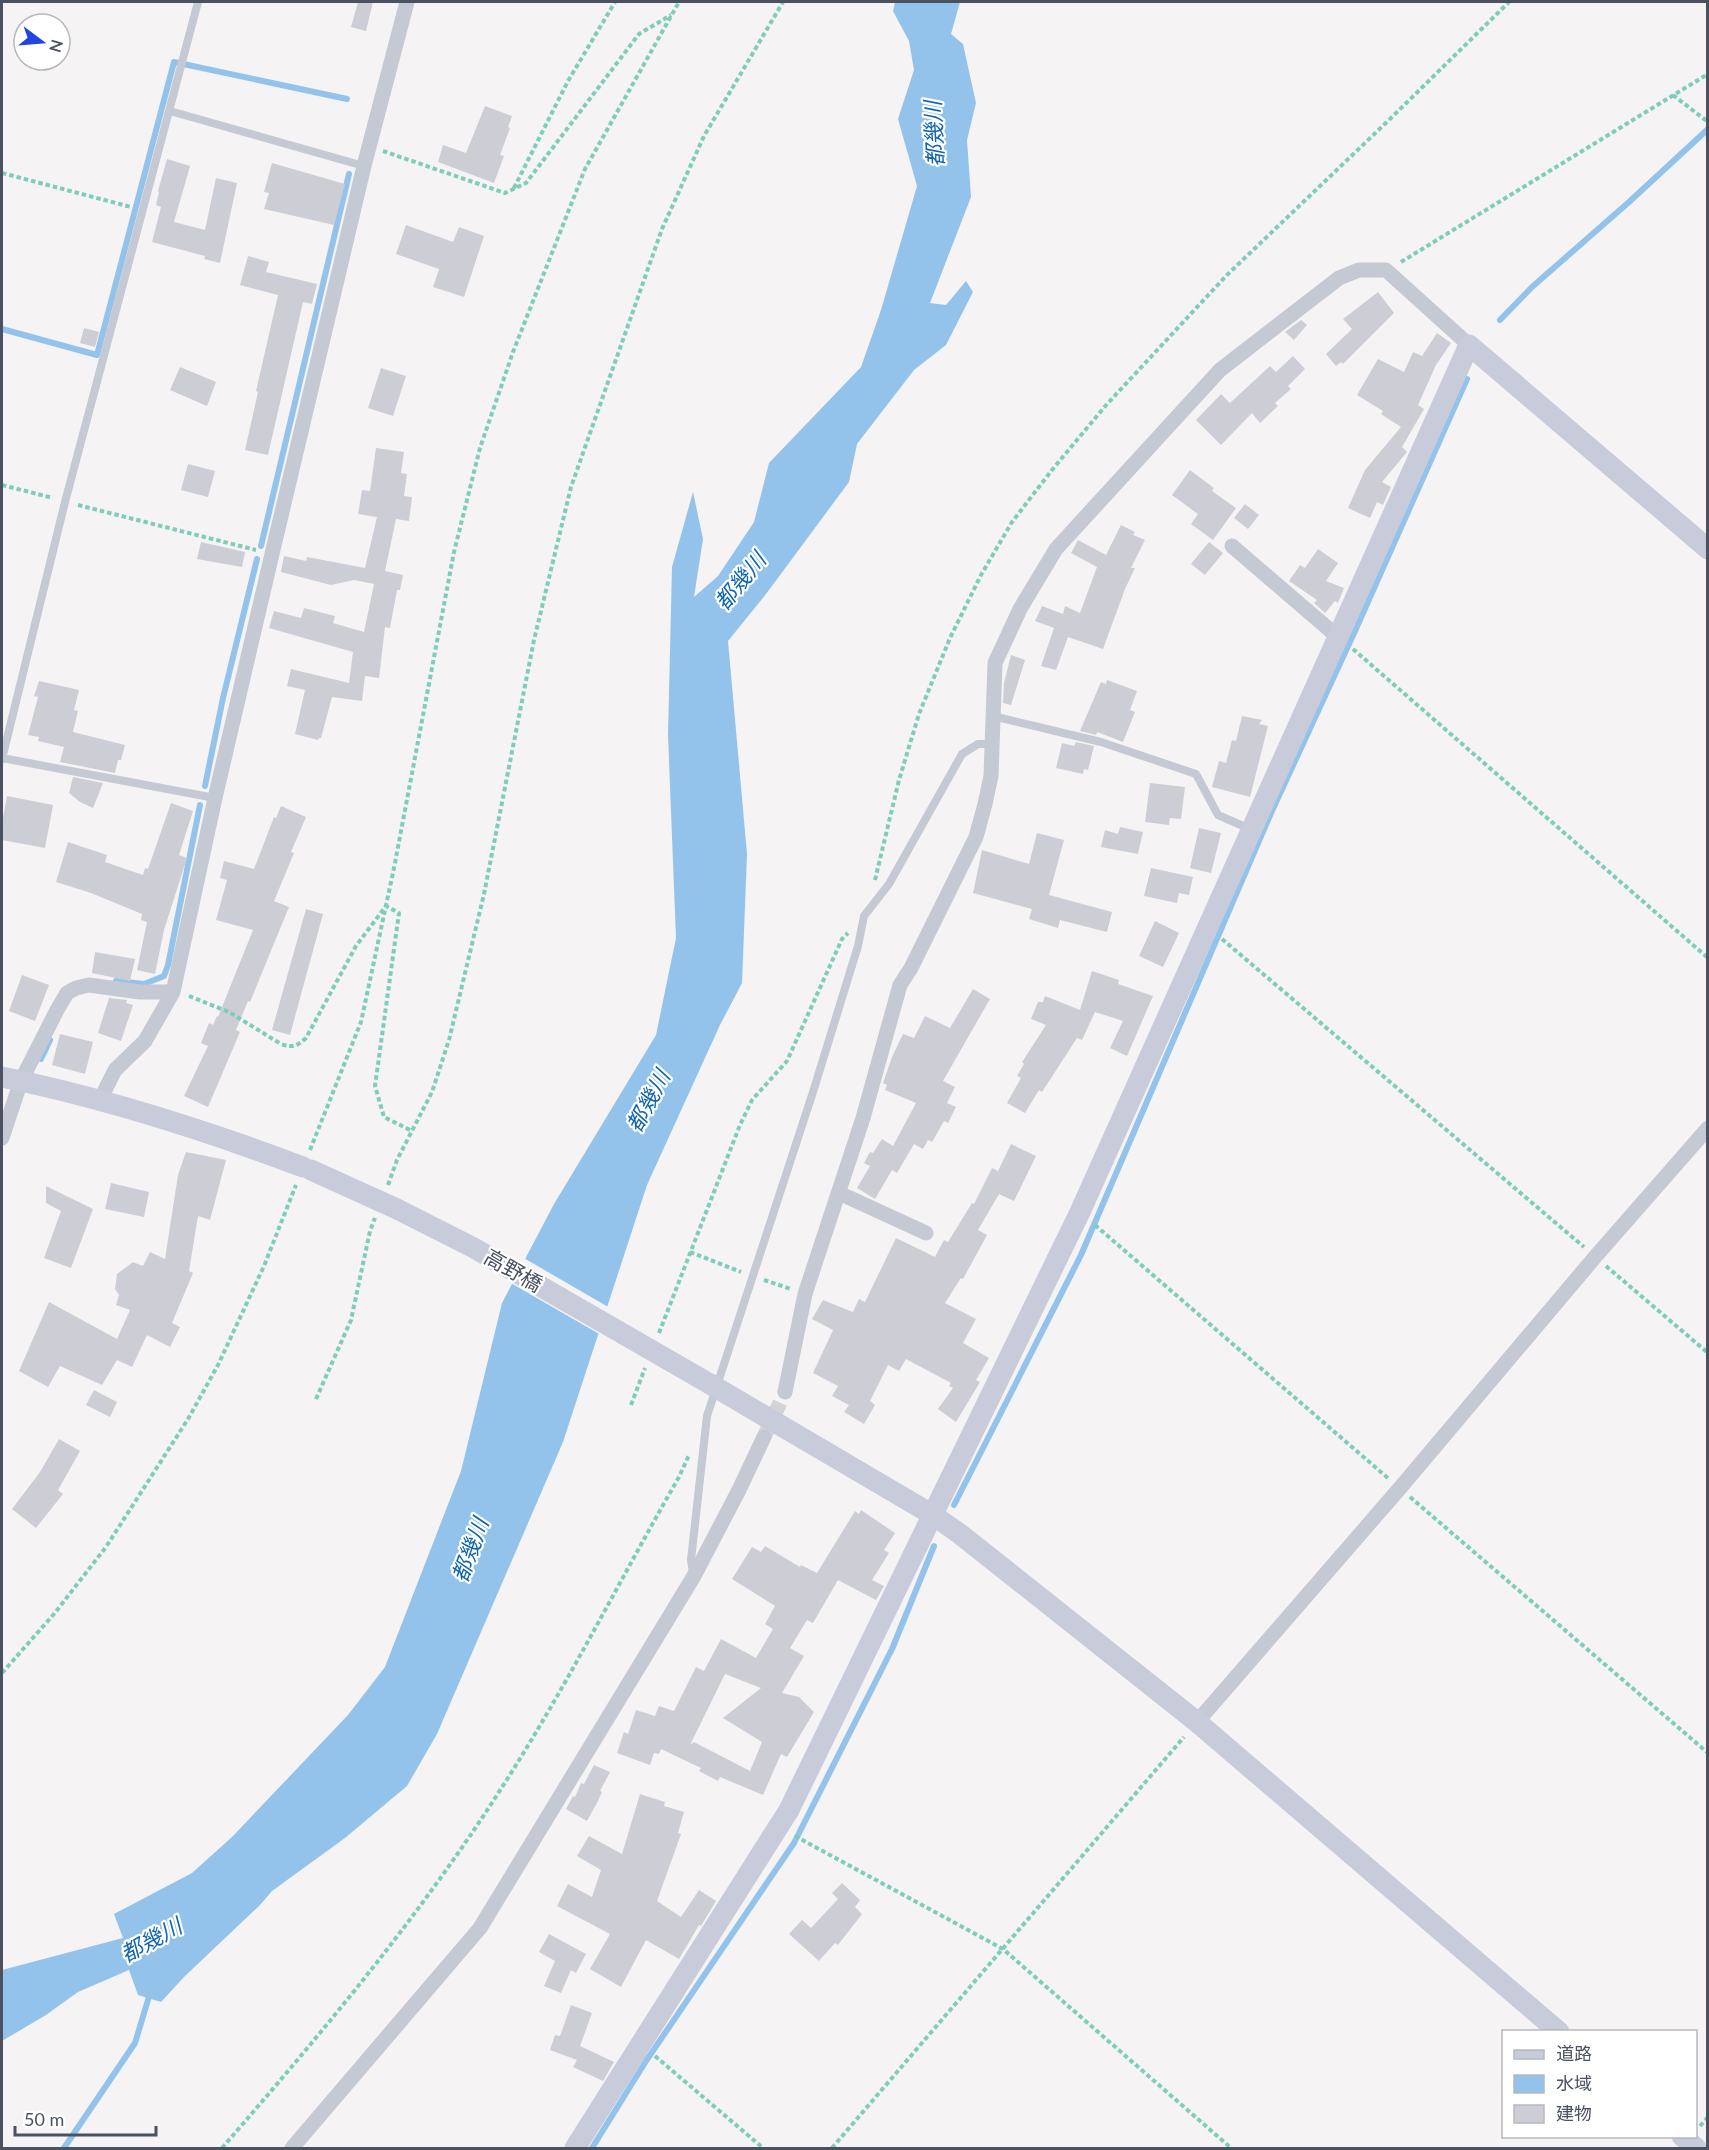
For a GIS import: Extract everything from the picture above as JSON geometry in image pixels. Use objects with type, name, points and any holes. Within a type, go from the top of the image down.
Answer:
[{"type":"street","points":[[100,1100],[115,1070],[145,1041],[173,993],[215,798],[272,554],[364,166],[406,2]]},
{"type":"street","points":[[785,1392],[805,1294],[839,1193],[900,985],[911,968],[976,837],[986,804],[991,776],[995,663],[1020,609],[1056,549],[1220,370],[1339,278],[1359,270],[1386,270],[1468,345],[1707,549]]},
{"type":"street","points":[[575,2148],[789,1810],[1080,1212],[1468,345]]},
{"type":"street","points":[[1232,546],[1338,637]]},
{"type":"street","points":[[2,1138],[11,1079],[68,993],[76,988],[89,986],[173,993]]},
{"type":"street","name":"高野橋","points":[[11,1079],[100,1100],[230,1140],[305,1168],[397,1209],[474,1248],[933,1515],[1197,1722],[1558,2030]]},
{"type":"street","points":[[1197,1722],[1707,1128]]},
{"type":"street","points":[[839,1193],[926,1233]]},
{"type":"street","points":[[292,2148],[480,1928],[694,1576],[764,1437]]},
{"type":"street","points":[[1684,2138],[1696,2148]]},
{"type":"lane","points":[[198,2],[65,501],[2,758],[215,798]]},
{"type":"lane","points":[[170,111],[364,166]]},
{"type":"lane","points":[[993,716],[1101,742],[1196,774],[1218,815],[1251,830]]},
{"type":"lane","points":[[694,1576],[691,1560],[707,1416],[713,1385],[724,1369],[813,1092],[858,946],[864,916],[889,884],[962,754],[978,744],[992,744]]},
{"type":"path","points":[[514,190],[568,81],[615,2]]},
{"type":"path","points":[[2,1673],[54,1614],[106,1547],[188,1419],[218,1365],[264,1266],[305,1168],[361,1022],[386,906],[454,552],[480,448],[513,352],[585,169],[680,2]]},
{"type":"path","points":[[386,1190],[398,1160],[432,1092],[454,1018],[484,894],[534,640],[571,487],[662,229],[704,136],[783,2]]},
{"type":"path","points":[[874,884],[899,780],[919,714],[950,638],[981,575],[1012,522],[1100,412],[1227,274],[1509,2]]},
{"type":"path","points":[[369,147],[435,167],[505,193],[514,190],[526,183],[639,34],[672,15]]},
{"type":"path","points":[[1386,270],[1707,74]]},
{"type":"path","points":[[1673,94],[1707,122]]},
{"type":"path","points":[[2,173],[144,210]]},
{"type":"path","points":[[2,485],[272,554]]},
{"type":"path","points":[[1338,637],[1707,958]]},
{"type":"path","points":[[386,906],[399,913],[375,1086],[384,1117],[412,1131]]},
{"type":"path","points":[[173,993],[187,995],[229,1012],[282,1044],[297,1046],[306,1038],[356,946],[386,906]]},
{"type":"path","points":[[657,1338],[740,1125],[752,1100],[787,1061],[842,939],[864,916]]},
{"type":"path","points":[[1208,927],[1707,1353]]},
{"type":"path","points":[[316,1399],[351,1320],[370,1231],[378,1210]]},
{"type":"path","points":[[690,1252],[747,1274]]},
{"type":"path","points":[[758,1278],[795,1290]]},
{"type":"path","points":[[631,1405],[648,1360]]},
{"type":"path","points":[[222,2148],[335,2017],[415,1916],[462,1848],[498,1794],[558,1694],[679,1477],[692,1447]]},
{"type":"path","points":[[832,2148],[1197,1722]]},
{"type":"path","points":[[778,1827],[1003,1949],[1231,2148]]},
{"type":"path","points":[[641,2044],[763,2148]]},
{"type":"water","name":"都幾川","points":[[895,2],[960,2],[951,34],[963,44],[976,103],[967,140],[971,197],[930,303],[946,305],[966,281],[973,292],[946,345],[914,370],[857,444],[849,482],[728,641],[747,854],[742,983],[720,1025],[647,1185],[563,1442],[437,1734],[407,1786],[345,1838],[272,1891],[161,2002],[138,1995],[129,1970],[78,1992],[46,2015],[2,2041],[2,1970],[123,1938],[114,1914],[192,1873],[232,1837],[348,1715],[385,1667],[461,1471],[502,1303],[554,1204],[656,1035],[676,938],[668,735],[672,567],[693,492],[703,539],[694,597],[718,576],[754,522],[769,463],[861,367],[881,310],[917,186],[898,119],[914,70],[909,41],[893,11]]},
{"type":"pier","points":[[522,1257],[610,1308],[601,1335],[509,1282]]},
{"type":"building","points":[[358,2],[373,2],[366,31],[351,27]]},
{"type":"building","points":[[485,106],[512,116],[500,155],[504,156],[494,183],[438,162],[443,145],[466,153]]},
{"type":"building","points":[[167,159],[190,166],[174,222],[205,230],[216,178],[237,183],[220,263],[204,259],[205,256],[152,242],[161,207],[156,205],[158,191]]},
{"type":"building","points":[[272,163],[345,184],[334,225],[264,209],[269,193],[264,192]]},
{"type":"building","points":[[406,225],[453,242],[459,227],[484,236],[464,297],[433,287],[439,269],[396,254]]},
{"type":"building","points":[[248,256],[269,262],[266,272],[317,284],[312,304],[303,302],[268,455],[245,450],[278,295],[240,285]]},
{"type":"building","points":[[1378,292],[1394,313],[1343,364],[1341,362],[1336,366],[1326,354],[1352,329],[1343,319]]},
{"type":"building","points":[[1301,320],[1307,325],[1294,340],[1285,332]]},
{"type":"building","points":[[84,328],[99,332],[95,347],[80,343]]},
{"type":"building","points":[[1437,333],[1451,343],[1436,365],[1418,405],[1424,409],[1402,447],[1407,452],[1382,482],[1391,487],[1383,505],[1377,502],[1370,518],[1348,508],[1365,470],[1401,427],[1381,414],[1383,411],[1357,395],[1378,359],[1404,372],[1413,352],[1422,356]]},
{"type":"building","points":[[1293,356],[1305,369],[1288,386],[1291,389],[1275,403],[1278,406],[1260,423],[1252,413],[1221,445],[1196,420],[1221,394],[1230,403],[1270,366],[1276,372]]},
{"type":"building","points":[[180,367],[216,382],[207,406],[170,390]]},
{"type":"building","points":[[381,368],[406,376],[393,416],[368,408]]},
{"type":"building","points":[[376,448],[404,452],[401,473],[407,474],[404,496],[412,497],[409,521],[396,519],[385,571],[403,575],[400,590],[397,590],[390,628],[385,627],[379,678],[365,676],[362,701],[332,697],[321,738],[318,740],[295,734],[305,690],[287,686],[291,669],[349,683],[353,652],[269,628],[274,611],[301,618],[304,608],[335,616],[333,623],[364,632],[374,584],[354,580],[331,585],[281,572],[284,556],[306,561],[307,557],[365,568],[377,517],[358,514],[362,490],[370,491]]},
{"type":"building","points":[[188,464],[215,471],[208,497],[181,490]]},
{"type":"building","points":[[1190,470],[1214,488],[1212,491],[1236,508],[1213,540],[1191,524],[1198,514],[1172,495]]},
{"type":"building","points":[[1245,504],[1259,515],[1248,529],[1234,518]]},
{"type":"building","points":[[1121,525],[1135,532],[1133,535],[1145,540],[1131,568],[1135,568],[1103,649],[1068,637],[1056,670],[1041,666],[1054,628],[1035,621],[1042,606],[1063,614],[1065,606],[1080,613],[1097,567],[1071,553],[1078,540],[1106,555]]},
{"type":"building","points":[[201,542],[245,552],[242,567],[197,559]]},
{"type":"building","points":[[1209,542],[1223,553],[1205,575],[1191,564]]},
{"type":"building","points":[[1318,549],[1338,563],[1326,581],[1344,588],[1338,603],[1335,601],[1325,613],[1314,603],[1317,600],[1289,581],[1300,565],[1305,568]]},
{"type":"building","points":[[1011,655],[1025,660],[1011,705],[1003,703],[1004,683]]},
{"type":"building","points":[[1107,680],[1137,691],[1130,710],[1135,712],[1123,742],[1097,732],[1096,735],[1080,731],[1101,682],[1106,684]]},
{"type":"building","points":[[39,681],[79,690],[74,710],[78,711],[73,732],[125,745],[115,773],[60,762],[64,747],[38,741],[39,737],[28,735],[38,697],[34,696]]},
{"type":"building","points":[[1242,716],[1262,720],[1259,724],[1268,726],[1250,797],[1212,787],[1219,761],[1226,763],[1232,740],[1236,741]]},
{"type":"building","points":[[1076,742],[1094,746],[1088,770],[1084,769],[1083,774],[1056,768],[1062,743],[1074,746]]},
{"type":"building","points":[[73,777],[103,783],[93,808],[80,802],[69,793]]},
{"type":"building","points":[[1150,783],[1185,787],[1181,819],[1170,818],[1169,825],[1145,822]]},
{"type":"building","points":[[7,796],[53,805],[45,848],[2,840],[2,823]]},
{"type":"building","points":[[171,803],[193,811],[179,855],[187,858],[164,930],[155,974],[137,970],[147,922],[141,920],[142,914],[91,893],[56,882],[68,842],[107,855],[105,862],[143,875],[145,868],[148,869]]},
{"type":"building","points":[[281,806],[306,817],[274,901],[289,907],[236,1030],[240,1032],[208,1107],[184,1096],[208,1046],[201,1043],[209,1023],[213,1025],[218,1017],[253,930],[216,920],[227,880],[220,878],[224,861],[254,869],[274,817],[276,818]]},
{"type":"building","points":[[1120,827],[1143,832],[1138,854],[1101,847],[1105,830],[1118,834]]},
{"type":"building","points":[[1199,828],[1221,833],[1211,873],[1190,868]]},
{"type":"building","points":[[1037,833],[1064,840],[1049,895],[1112,912],[1107,932],[1060,920],[1058,928],[1029,919],[1032,909],[973,893],[982,850],[1029,864]]},
{"type":"building","points":[[1151,868],[1193,877],[1189,895],[1179,893],[1177,903],[1144,896]]},
{"type":"building","points":[[306,909],[323,914],[290,1035],[272,1030]]},
{"type":"building","points":[[1155,921],[1179,933],[1163,967],[1139,956]]},
{"type":"building","points":[[95,952],[135,959],[130,981],[92,973]]},
{"type":"building","points":[[1092,971],[1119,980],[1118,984],[1153,996],[1127,1056],[1110,1048],[1123,1021],[1095,1012],[1082,1040],[1077,1038],[1042,1092],[1039,1090],[1025,1113],[1007,1103],[1021,1078],[1017,1076],[1024,1064],[1022,1062],[1046,1025],[1031,1019],[1038,1002],[1043,1002],[1045,996],[1080,1010]]},
{"type":"building","points":[[22,975],[49,985],[35,1021],[9,1011]]},
{"type":"building","points":[[973,989],[990,999],[943,1081],[955,1087],[947,1103],[956,1107],[948,1123],[944,1121],[932,1142],[928,1140],[923,1149],[914,1144],[897,1173],[892,1170],[875,1199],[857,1188],[870,1166],[864,1163],[882,1139],[893,1146],[916,1103],[885,1090],[887,1085],[883,1083],[892,1057],[903,1034],[914,1038],[925,1016],[950,1028]]},
{"type":"building","points":[[109,998],[127,1000],[126,1003],[133,1005],[121,1041],[98,1033]]},
{"type":"building","points":[[60,1034],[93,1042],[85,1074],[52,1065]]},
{"type":"building","points":[[1011,1144],[1036,1156],[1014,1201],[999,1194],[978,1230],[987,1235],[963,1279],[961,1278],[945,1303],[976,1319],[963,1343],[989,1358],[976,1380],[980,1382],[956,1422],[938,1409],[953,1388],[949,1386],[951,1383],[906,1359],[899,1371],[888,1365],[870,1401],[875,1405],[864,1424],[844,1412],[849,1405],[832,1396],[838,1386],[813,1373],[833,1330],[812,1319],[823,1300],[853,1312],[859,1299],[865,1302],[896,1238],[935,1257],[944,1240],[948,1242],[972,1203],[974,1204],[992,1168],[998,1171]]},
{"type":"building","points":[[186,1152],[226,1160],[210,1220],[198,1216],[189,1271],[193,1273],[172,1323],[180,1327],[170,1347],[147,1335],[132,1367],[117,1360],[102,1385],[60,1366],[48,1387],[19,1371],[49,1302],[117,1339],[130,1310],[116,1305],[119,1295],[115,1289],[117,1274],[133,1262],[143,1266],[150,1252],[165,1259],[178,1175]]},
{"type":"building","points":[[111,1183],[149,1192],[144,1217],[105,1209]]},
{"type":"building","points":[[46,1186],[93,1209],[71,1268],[44,1258],[61,1211],[46,1203]]},
{"type":"building","points":[[94,1390],[117,1402],[110,1417],[86,1405]]},
{"type":"building","points":[[59,1439],[80,1451],[58,1490],[63,1494],[36,1528],[12,1509],[40,1472]]},
{"type":"building","points":[[861,1510],[895,1533],[884,1550],[889,1553],[872,1580],[884,1586],[876,1600],[838,1580],[813,1623],[807,1620],[790,1648],[804,1656],[782,1693],[799,1697],[814,1712],[787,1757],[781,1754],[763,1795],[720,1777],[718,1781],[699,1771],[701,1768],[661,1749],[659,1754],[654,1753],[650,1765],[617,1753],[624,1732],[628,1734],[636,1710],[655,1716],[659,1706],[674,1711],[696,1667],[704,1671],[721,1639],[756,1658],[773,1629],[765,1624],[775,1606],[732,1579],[752,1547],[761,1552],[765,1546],[800,1567],[801,1565],[817,1573],[855,1511],[859,1514]],"holes":[[[725,1674],[761,1688],[723,1718],[762,1742],[750,1771],[694,1742],[690,1745]]]},
{"type":"building","points":[[594,1765],[610,1772],[587,1821],[566,1809]]},
{"type":"building","points":[[640,1794],[665,1802],[664,1806],[684,1812],[678,1833],[681,1834],[657,1901],[681,1917],[699,1890],[716,1901],[679,1959],[646,1940],[621,1987],[590,1969],[610,1934],[557,1906],[568,1884],[592,1897],[601,1870],[577,1856],[589,1836],[622,1854]]},
{"type":"building","points":[[842,1883],[860,1900],[855,1907],[862,1914],[838,1945],[835,1943],[819,1961],[789,1934],[802,1920],[811,1928],[838,1899],[832,1893]]},
{"type":"building","points":[[549,1934],[586,1954],[576,1973],[571,1970],[561,1993],[544,1986],[555,1961],[539,1952]]},
{"type":"building","points":[[571,2005],[592,2013],[580,2046],[614,2062],[603,2081],[573,2067],[577,2060],[550,2050],[555,2035],[560,2036]]},
{"type":"waterway","points":[[2,329],[97,355],[174,62],[347,99]]},
{"type":"waterway","points":[[1500,320],[1532,287],[1708,129]]},
{"type":"waterway","points":[[261,546],[349,174]]},
{"type":"waterway","points":[[954,1505],[1081,1255],[1271,813],[1467,379]]},
{"type":"waterway","points":[[205,786],[223,698],[257,559]]},
{"type":"waterway","points":[[116,981],[144,984],[164,976],[200,805]]},
{"type":"waterway","points":[[41,1059],[50,1040]]},
{"type":"waterway","points":[[592,2148],[646,2061],[794,1843],[892,1649],[934,1546]]},
{"type":"waterway","points":[[64,2148],[135,2043],[151,1990]]},
{"type":"tunnel","points":[[764,1437],[785,1392]]}]
